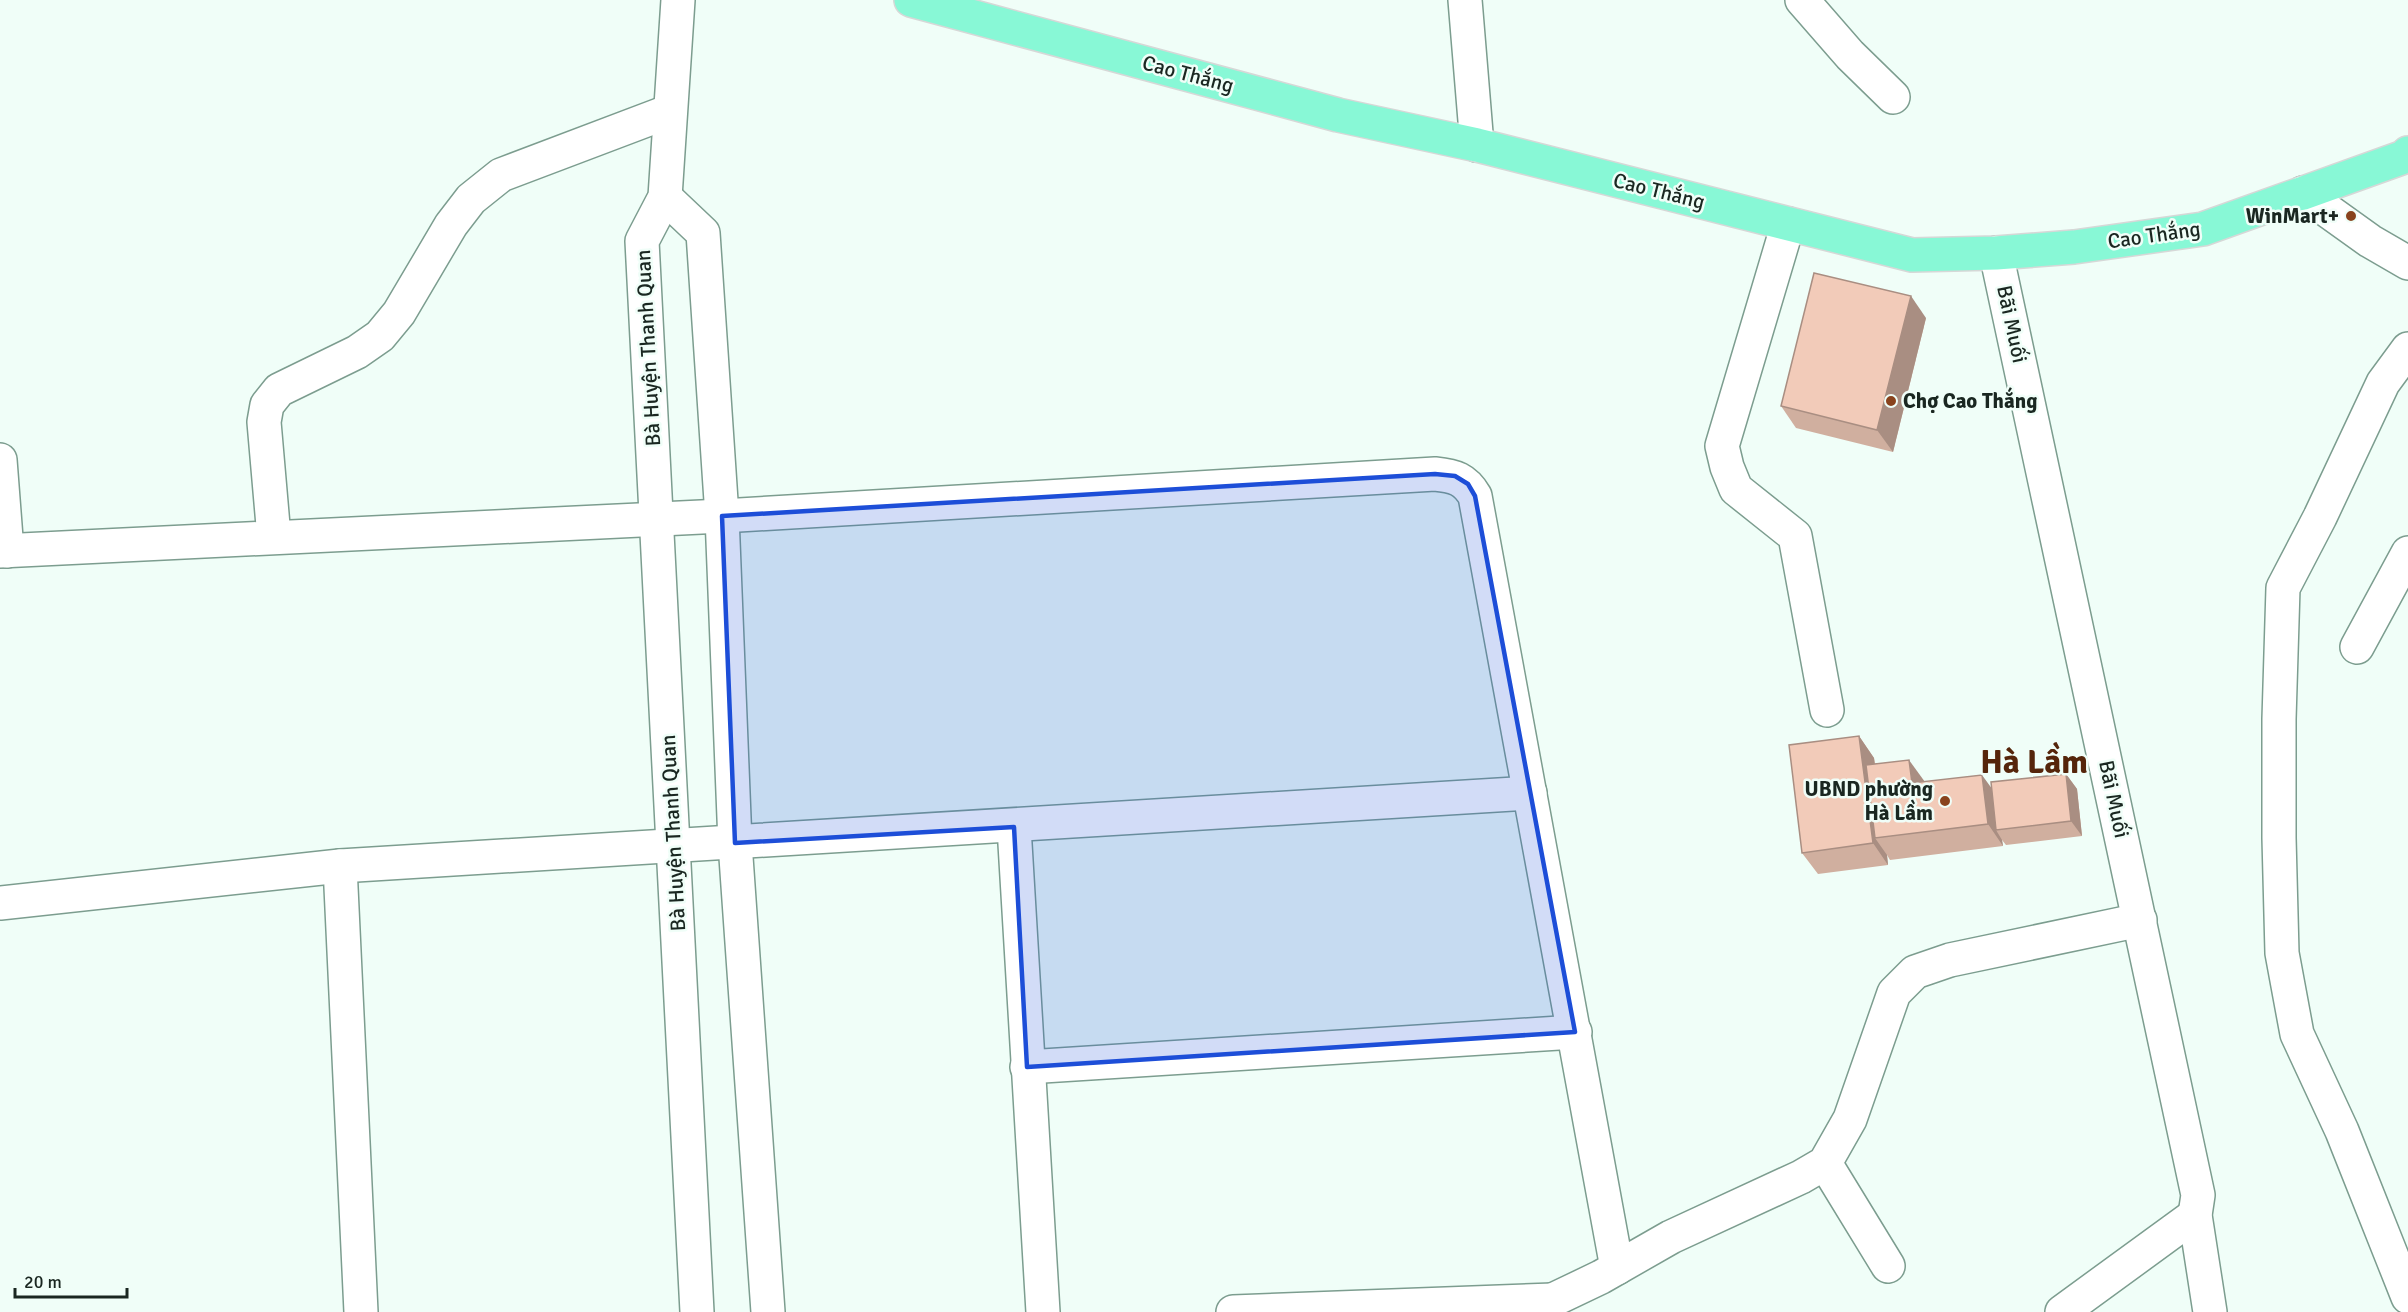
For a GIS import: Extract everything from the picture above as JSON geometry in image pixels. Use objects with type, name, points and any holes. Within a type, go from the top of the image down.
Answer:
[{"type":"main road","name":"Cao Thắng","points":[[911,0],[1338,115],[1478,145],[1912,255],[1996,253],[2074,247],[2203,230],[2404,157],[2408,153]]},
{"type":"street","points":[[678,0],[665,197],[703,233],[722,516],[735,843],[768,1312]]},
{"type":"street","points":[[1465,0],[1478,145]]},
{"type":"street","points":[[1802,0],[1850,55],[1893,97]]},
{"type":"street","points":[[274,537],[264,422],[267,405],[279,390],[357,352],[380,336],[399,313],[457,216],[471,199],[501,175],[670,111]]},
{"type":"street","points":[[2303,193],[2370,241],[2408,263]]},
{"type":"street","name":"Bà Huyện Thanh Quan","points":[[665,197],[642,241],[697,1312]]},
{"type":"street","points":[[1788,224],[1722,446],[1736,489],[1795,536],[1827,710]]},
{"type":"street","name":"Bãi Muối","points":[[1996,253],[2198,1195],[2195,1215],[2210,1312]]},
{"type":"street","points":[[2408,349],[2383,383],[2320,517],[2283,588],[2279,814],[2282,952],[2297,1034],[2342,1131],[2408,1297]]},
{"type":"street","points":[[0,460],[3,551],[722,516],[1435,474],[1455,476],[1468,484],[1475,496],[1617,1268]]},
{"type":"street","points":[[2357,647],[2408,553]]},
{"type":"street","points":[[0,903],[340,866],[1014,827],[1530,793]]},
{"type":"street","points":[[1014,827],[1043,1312]]},
{"type":"street","points":[[340,866],[361,1312]]},
{"type":"street","points":[[1233,1312],[1546,1306],[1671,1237],[1801,1177],[1825,1163],[1850,1119],[1894,993],[1915,972],[1950,960],[2140,920]]},
{"type":"street","points":[[1028,1067],[1575,1032]]},
{"type":"street","points":[[1825,1163],[1888,1266]]},
{"type":"street","points":[[2062,1312],[2195,1215]]},
{"type":"highlighted area","points":[[1435,474],[1455,476],[1468,484],[1475,496],[1575,1032],[1027,1067],[1014,827],[735,843],[722,516]]},
{"type":"building","points":[[1814,273],[1911,296],[1877,430],[1781,406]]},
{"type":"building","points":[[1859,736],[1873,843],[1802,853],[1789,745]]},
{"type":"building","points":[[1909,760],[1912,783],[1982,775],[1988,824],[1875,838],[1866,765]]},
{"type":"building","points":[[2066,774],[2071,821],[1996,830],[1991,782]]},
{"type":"place","name":"WinMart+","points":[[2351,216]]},
{"type":"place","name":"Chợ Cao Thắng","points":[[1891,401]]},
{"type":"place","name":"UBND phường Hà Lầm","points":[[1945,801]]},
{"type":"district","name":"Hà Lầm","points":[[2034,761]]}]
